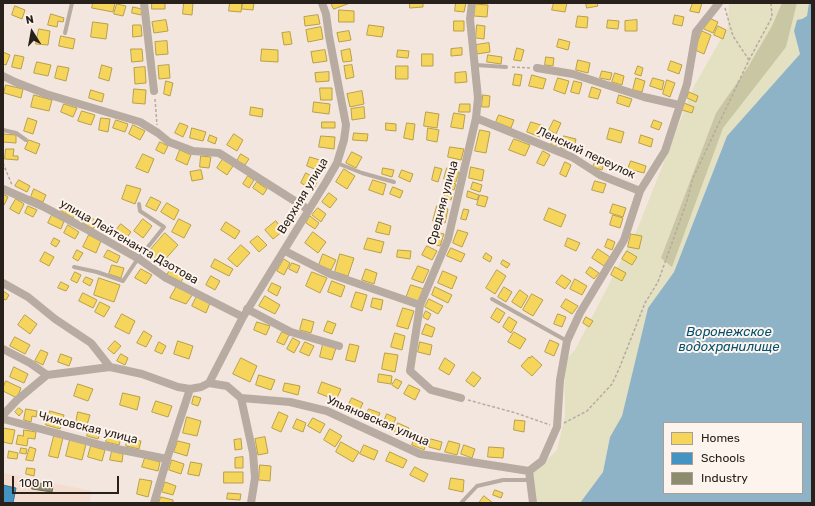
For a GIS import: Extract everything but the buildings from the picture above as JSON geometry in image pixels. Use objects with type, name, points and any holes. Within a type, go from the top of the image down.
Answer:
[{"type":"street","points":[[144,3],[154,91]]},
{"type":"street","name":"Верхняя улица","points":[[209,383],[245,313],[285,251],[337,163],[344,140],[346,125],[326,14],[322,3]]},
{"type":"street","name":"Средняя улица","points":[[461,398],[431,390],[410,371],[420,305],[448,239],[476,118],[478,98],[476,66],[472,47],[470,19],[472,3]]},
{"type":"street","points":[[533,503],[529,470],[542,461],[557,427],[560,380],[567,340],[580,313],[624,240],[640,191],[665,151],[687,84],[696,32],[719,3]]},
{"type":"street","points":[[537,68],[573,74],[644,97],[679,105]]},
{"type":"street","points":[[3,76],[46,94],[140,122],[170,142],[193,151],[219,153],[309,210]]},
{"type":"street","name":"Ленский переулок","points":[[476,118],[572,157],[600,175],[640,191]]},
{"type":"street","name":"улица Лейтенанта Дзотова","points":[[3,189],[62,217],[139,259],[166,278],[291,332],[339,346]]},
{"type":"street","points":[[285,251],[330,274],[420,305]]},
{"type":"street","points":[[3,283],[28,297],[54,319],[91,343],[110,367]]},
{"type":"street","points":[[3,350],[30,363],[47,375]]},
{"type":"street","points":[[3,415],[17,400],[47,375],[110,367],[142,374],[178,386],[190,388],[201,387],[209,383],[227,386],[240,398],[253,453],[254,478],[251,503]]},
{"type":"street","points":[[154,503],[190,388]]},
{"type":"street","name":"Ульяновская улица","points":[[240,398],[290,402],[327,411],[420,454],[529,470]]},
{"type":"street","name":"Чижовская улица","points":[[3,419],[112,448],[167,459]]},
{"type":"lane","points":[[65,33],[72,3]]},
{"type":"lane","points":[[476,66],[506,67]]},
{"type":"lane","points":[[3,130],[16,133],[26,140]]},
{"type":"lane","points":[[337,163],[362,173],[394,182]]},
{"type":"lane","points":[[74,267],[97,272],[123,282],[135,263],[164,227],[140,211],[138,204]]},
{"type":"lane","points":[[492,299],[567,340]]},
{"type":"lane","points":[[461,503],[477,486],[503,480],[530,480]]},
{"type":"path","points":[[724,3],[733,36],[749,60]]},
{"type":"path","points":[[461,398],[516,413],[557,427],[587,411],[612,384],[645,303],[658,282],[687,201],[693,178],[749,60],[772,17],[771,3]]},
{"type":"path","points":[[506,67],[537,68]]},
{"type":"path","points":[[154,91],[158,133]]},
{"type":"path","points":[[3,163],[16,195]]},
{"type":"shaded area","points":[[729,3],[809,3],[807,16],[802,19],[794,31],[800,54],[727,136],[674,272],[648,308],[622,416],[610,437],[603,472],[580,503],[535,503],[531,475],[557,450],[565,416],[564,361],[575,350],[637,230],[694,86],[728,27]]},
{"type":"shaded area","points":[[782,3],[797,3],[786,47],[723,128],[672,267],[661,258],[716,113],[748,67],[772,26]]},
{"type":"shaded area","points":[[3,473],[92,491],[90,503],[3,503]]},
{"type":"water","name":"Воронежское водохранилище","points":[[809,3],[812,3],[812,503],[580,503],[603,472],[610,437],[622,416],[648,308],[674,272],[727,136],[800,54],[794,31],[797,20],[807,16]]}]
